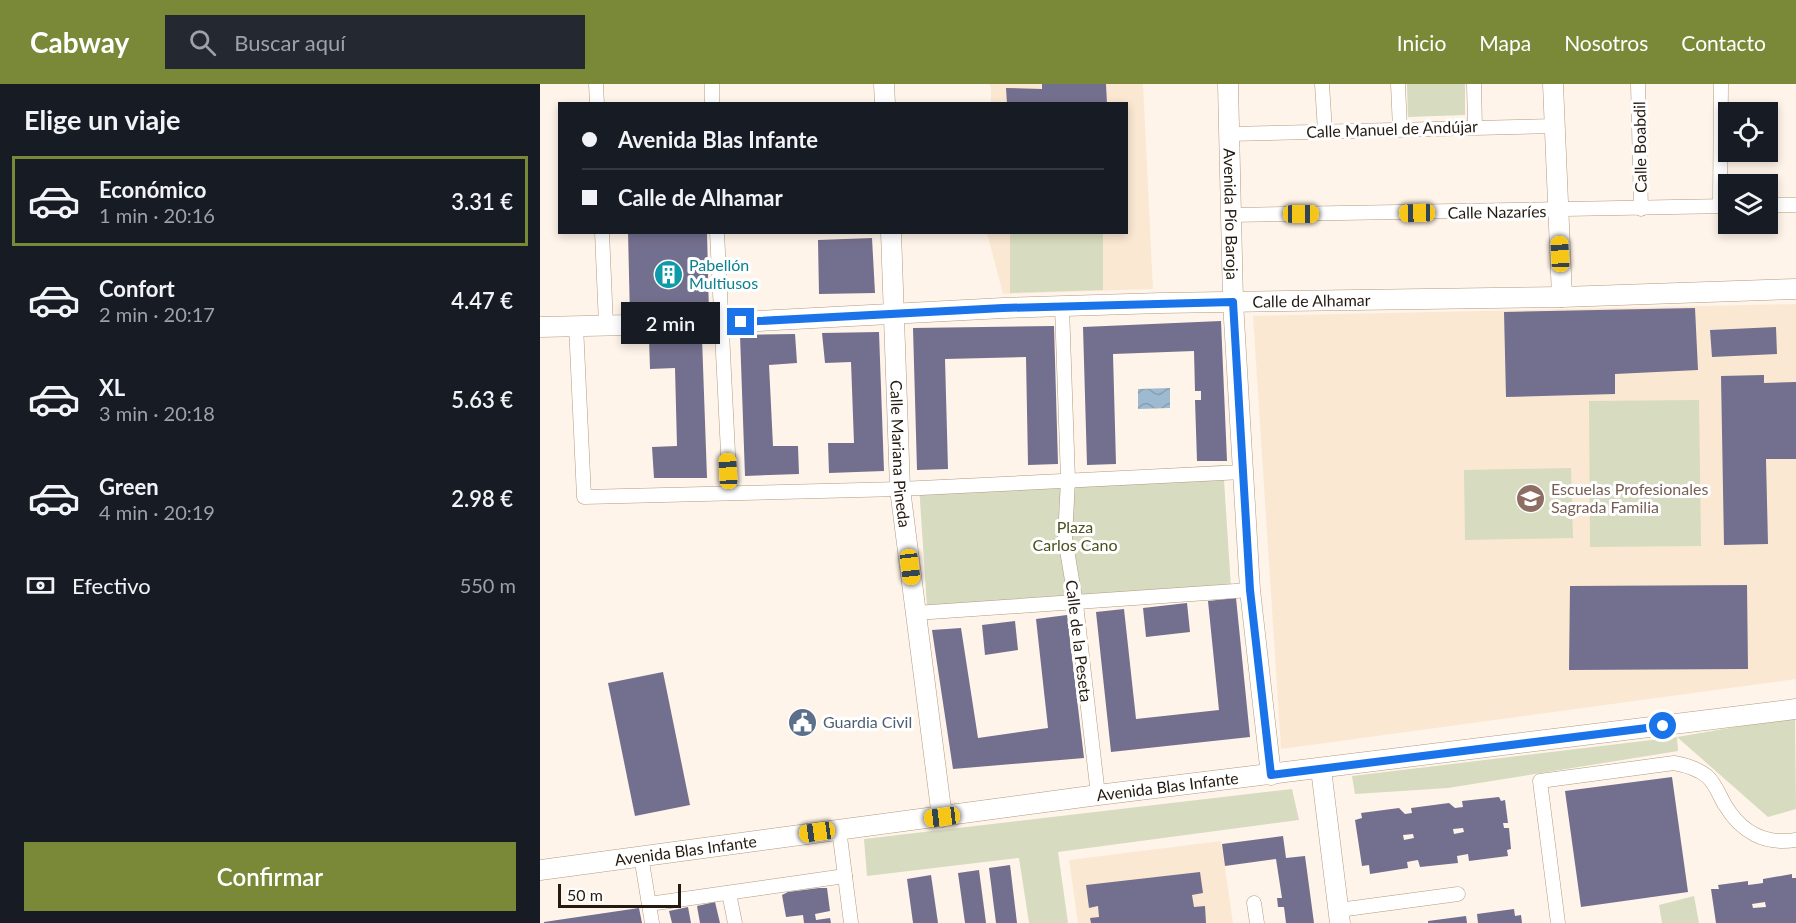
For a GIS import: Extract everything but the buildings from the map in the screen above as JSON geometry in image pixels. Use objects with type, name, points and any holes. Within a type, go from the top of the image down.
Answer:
[{"type":"street","points":[[596,84],[597,102]]},
{"type":"street","points":[[712,84],[712,102]]},
{"type":"street","points":[[884,84],[885,102]]},
{"type":"street","name":"Avenida Pío Baroja","points":[[1228,84],[1233,302],[1250,590],[1271,775]]},
{"type":"street","points":[[1322,84],[1324,131]]},
{"type":"street","points":[[1398,84],[1400,129]]},
{"type":"street","points":[[1474,84],[1475,127]]},
{"type":"street","points":[[1553,84],[1562,297]]},
{"type":"street","name":"Calle Boabdil","points":[[1638,84],[1641,209]]},
{"type":"street","points":[[1721,84],[1723,174]]},
{"type":"street","name":"Calle Manuel de Andújar","points":[[1229,134],[1555,126]]},
{"type":"street","points":[[1778,205],[1796,205]]},
{"type":"street","name":"Calle Nazaríes","points":[[1231,215],[1557,211],[1718,206]]},
{"type":"street","points":[[602,234],[606,325]]},
{"type":"street","points":[[717,234],[730,492]]},
{"type":"street","name":"Calle Mariana Pineda","points":[[891,234],[900,489],[942,817]]},
{"type":"street","name":"Calle de Alhamar","points":[[540,327],[720,323],[1062,307],[1562,297],[1796,289]]},
{"type":"street","name":"Calle de la Peseta","points":[[1062,307],[1068,480],[1065,538],[1076,603],[1098,795]]},
{"type":"street","points":[[576,325],[584,497],[900,489],[1243,472]]},
{"type":"street","points":[[916,613],[1250,590]]},
{"type":"street","name":"Avenida Blas Infante","points":[[540,870],[1098,795],[1796,710]]},
{"type":"street","points":[[1558,923],[1540,781],[1674,763],[1686,765],[1706,775],[1716,787],[1730,813],[1747,831],[1771,840],[1796,840]]},
{"type":"street","points":[[1321,769],[1339,916],[1458,894]]},
{"type":"street","points":[[838,829],[851,923]]},
{"type":"street","points":[[641,856],[652,923]]},
{"type":"street","points":[[649,904],[845,876]]},
{"type":"street","points":[[729,893],[735,923]]},
{"type":"street","points":[[1254,903],[1257,923]]},
{"type":"shaded area","points":[[989,84],[1143,84],[1153,289],[1003,294],[987,234],[1128,234],[1128,102],[991,102]]},
{"type":"shaded area","name":"Escuelas Profesionales Sagrada Familia","points":[[1796,304],[1796,679],[1281,749],[1253,316]]},
{"type":"shaded area","points":[[1221,841],[1233,923],[1078,923],[1069,860]]},
{"type":"green space","points":[[1407,84],[1465,84],[1465,115],[1408,117]]},
{"type":"green space","points":[[1010,234],[1103,234],[1103,290],[1010,293]]},
{"type":"green space","points":[[1699,400],[1701,546],[1590,547],[1589,401]]},
{"type":"green space","name":"Plaza Carlos Cano","points":[[1223,465],[1231,588],[927,607],[919,485]]},
{"type":"green space","points":[[1571,468],[1573,538],[1465,540],[1464,470]]},
{"type":"green space","points":[[1795,717],[1796,809],[1768,817],[1677,737]]},
{"type":"green space","points":[[1677,737],[1678,751],[1448,788],[1355,794],[1352,776]]},
{"type":"green space","points":[[1292,789],[1299,820],[1058,852],[1068,923],[1029,923],[1019,858],[867,876],[864,839]]},
{"type":"green space","points":[[1694,896],[1699,923],[1662,923],[1659,905]]},
{"type":"water","points":[[1170,388],[1170,408],[1138,409],[1138,389]]},
{"type":"place","name":"Pabellón Multiusos","points":[[668,274]]},
{"type":"place","name":"Escuelas Profesionales Sagrada Familia","points":[[1530,498]]},
{"type":"place","name":"Guardia Civil","points":[[802,722]]},
{"type":"route","points":[[741,322],[894,316],[1003,308],[1233,302],[1250,590],[1271,775],[1663,726]]}]
